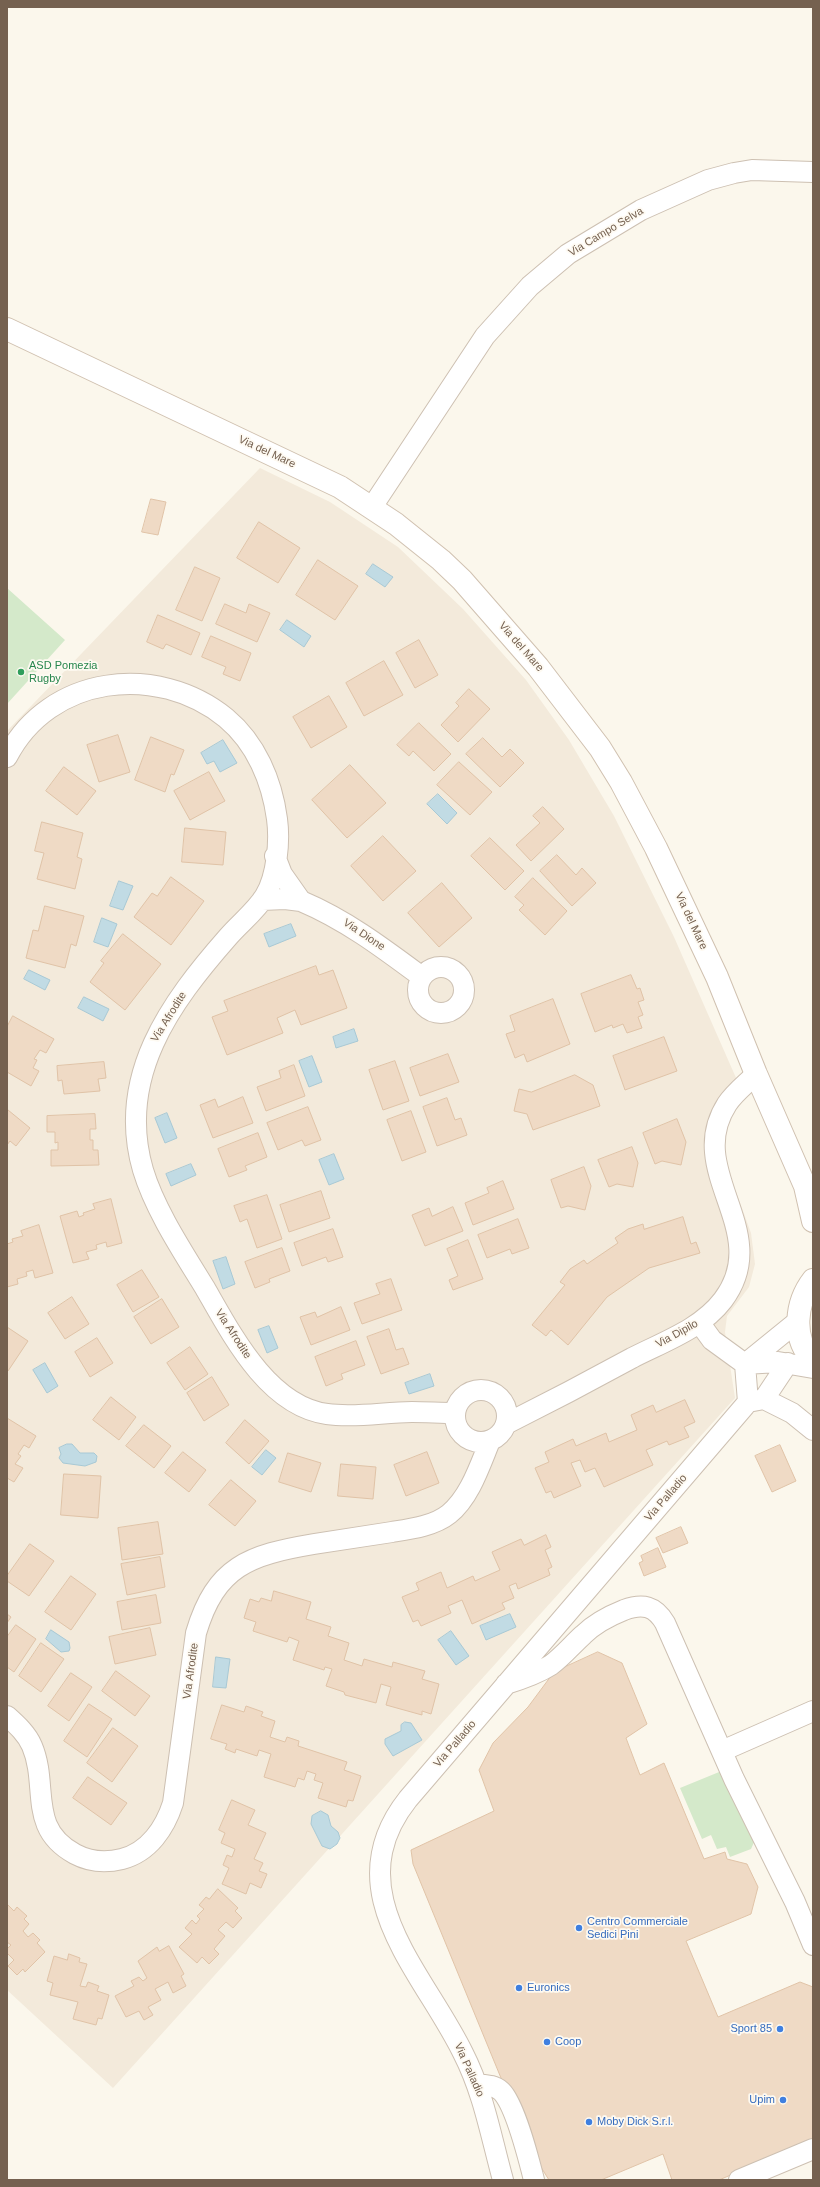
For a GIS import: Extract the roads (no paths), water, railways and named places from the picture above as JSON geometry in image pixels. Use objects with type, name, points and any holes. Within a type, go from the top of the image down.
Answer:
[{"type":"main road","name":"Via del Mare","points":[[7,328],[323,479],[372,507],[419,541],[462,580],[538,667],[600,748],[621,782],[681,899],[717,977],[756,1074],[809,1191],[813,1221]]},
{"type":"main road","points":[[813,1280],[806,1289],[800,1304],[798,1321],[801,1340],[813,1360]]},
{"type":"street","name":"Via Campo Selva","points":[[372,507],[485,336],[530,286],[568,254],[641,210],[708,180],[752,170],[813,172]]},
{"type":"street","name":"Via Afrodite","points":[[7,757],[21,732],[38,715],[59,702],[83,692],[107,685],[133,683],[157,686],[180,693],[204,704],[226,718],[245,738],[260,760],[270,787],[277,818],[275,856],[271,883],[262,900],[201,969],[169,1014],[149,1050],[139,1084],[136,1120],[138,1146],[146,1177],[158,1205],[219,1312],[257,1369],[289,1399],[309,1410],[330,1415],[380,1415],[412,1412],[455,1413]]},
{"type":"street","points":[[275,856],[282,874],[301,901]]},
{"type":"street","name":"Via Dione","points":[[262,900],[285,899],[301,901],[334,916],[353,927],[422,977]]},
{"type":"street","name":"Via Dipilo","points":[[506,1419],[535,1410],[702,1321],[726,1296],[735,1279],[740,1260],[736,1221],[723,1189],[715,1162],[714,1144],[721,1115],[731,1099],[756,1074]]},
{"type":"street","points":[[702,1321],[704,1329],[712,1340],[745,1364],[756,1400],[792,1413],[813,1430]]},
{"type":"street","points":[[745,1364],[798,1321]]},
{"type":"street","points":[[745,1364],[788,1363],[813,1368]]},
{"type":"street","name":"Via Palladio","points":[[503,2180],[491,2127],[477,2084],[454,2036],[403,1953],[392,1929],[382,1896],[381,1861],[389,1829],[400,1809],[506,1684],[788,1363]]},
{"type":"street","points":[[478,1390],[494,1393],[505,1406],[506,1419],[502,1431],[490,1441],[474,1442],[466,1438],[455,1424],[455,1413],[458,1402],[463,1397],[478,1390]]},
{"type":"street","name":"Via Afrodite","points":[[7,1716],[24,1732],[32,1745],[37,1762],[42,1813],[47,1827],[54,1838],[68,1850],[91,1860],[114,1861],[135,1854],[156,1837],[167,1820],[172,1808],[196,1633],[204,1609],[219,1584],[240,1566],[276,1551],[407,1529],[436,1522],[452,1511],[465,1495],[490,1441]]},
{"type":"street","points":[[506,1684],[532,1675],[552,1664],[589,1630],[604,1619],[635,1606],[649,1607],[659,1614],[666,1623],[722,1751],[796,1902],[813,1945]]},
{"type":"street","points":[[722,1751],[813,1711]]},
{"type":"street","points":[[477,2084],[495,2088],[508,2101],[521,2135],[534,2180]]},
{"type":"street","points":[[739,2180],[813,2149]]},
{"type":"water","points":[[373,564],[393,577],[385,587],[366,574]]},
{"type":"water","points":[[287,620],[311,636],[304,647],[280,630]]},
{"type":"water","points":[[223,740],[237,763],[220,772],[214,761],[207,764],[201,753]]},
{"type":"water","points":[[438,794],[457,813],[447,824],[427,804]]},
{"type":"water","points":[[119,881],[133,886],[123,910],[110,906]]},
{"type":"water","points":[[102,918],[117,924],[108,947],[94,942]]},
{"type":"water","points":[[291,924],[296,936],[269,947],[264,934]]},
{"type":"water","points":[[29,970],[50,980],[45,990],[24,979]]},
{"type":"water","points":[[84,997],[109,1009],[103,1021],[78,1008]]},
{"type":"water","points":[[354,1029],[358,1041],[336,1048],[333,1037]]},
{"type":"water","points":[[312,1056],[322,1082],[309,1087],[299,1061]]},
{"type":"water","points":[[167,1113],[177,1138],[165,1143],[155,1118]]},
{"type":"water","points":[[334,1154],[344,1179],[329,1185],[319,1160]]},
{"type":"water","points":[[191,1164],[196,1175],[171,1186],[166,1174]]},
{"type":"water","points":[[226,1257],[235,1284],[223,1289],[213,1261]]},
{"type":"water","points":[[269,1326],[278,1348],[267,1353],[258,1330]]},
{"type":"water","points":[[45,1363],[58,1386],[47,1393],[33,1370]]},
{"type":"water","points":[[430,1374],[434,1386],[409,1394],[405,1383]]},
{"type":"water","points":[[67,1444],[72,1444],[80,1453],[94,1453],[97,1456],[96,1462],[85,1466],[63,1463],[59,1458],[61,1454],[59,1448]]},
{"type":"water","points":[[266,1450],[276,1458],[262,1475],[252,1467]]},
{"type":"water","points":[[510,1614],[516,1627],[486,1640],[480,1626]]},
{"type":"water","points":[[51,1630],[69,1642],[69,1651],[61,1652],[46,1639]]},
{"type":"water","points":[[451,1631],[469,1656],[456,1665],[438,1640]]},
{"type":"water","points":[[216,1657],[230,1659],[226,1688],[213,1687]]},
{"type":"water","points":[[405,1722],[411,1723],[422,1740],[393,1756],[385,1744],[385,1739],[401,1731],[401,1725]]},
{"type":"water","points":[[321,1811],[328,1815],[331,1826],[338,1832],[340,1838],[337,1844],[330,1849],[322,1846],[311,1824],[312,1816]]},
{"type":"place","name":"ASD Pomezia Rugby","points":[[21,672]]},
{"type":"place","name":"Centro Commerciale Sedici Pini","points":[[579,1928]]},
{"type":"place","name":"Euronics","points":[[519,1988]]},
{"type":"place","name":"Sport 85","points":[[780,2029]]},
{"type":"place","name":"Coop","points":[[547,2042]]},
{"type":"place","name":"Upim","points":[[783,2100]]},
{"type":"place","name":"Moby Dick S.r.l.","points":[[589,2122]]}]
